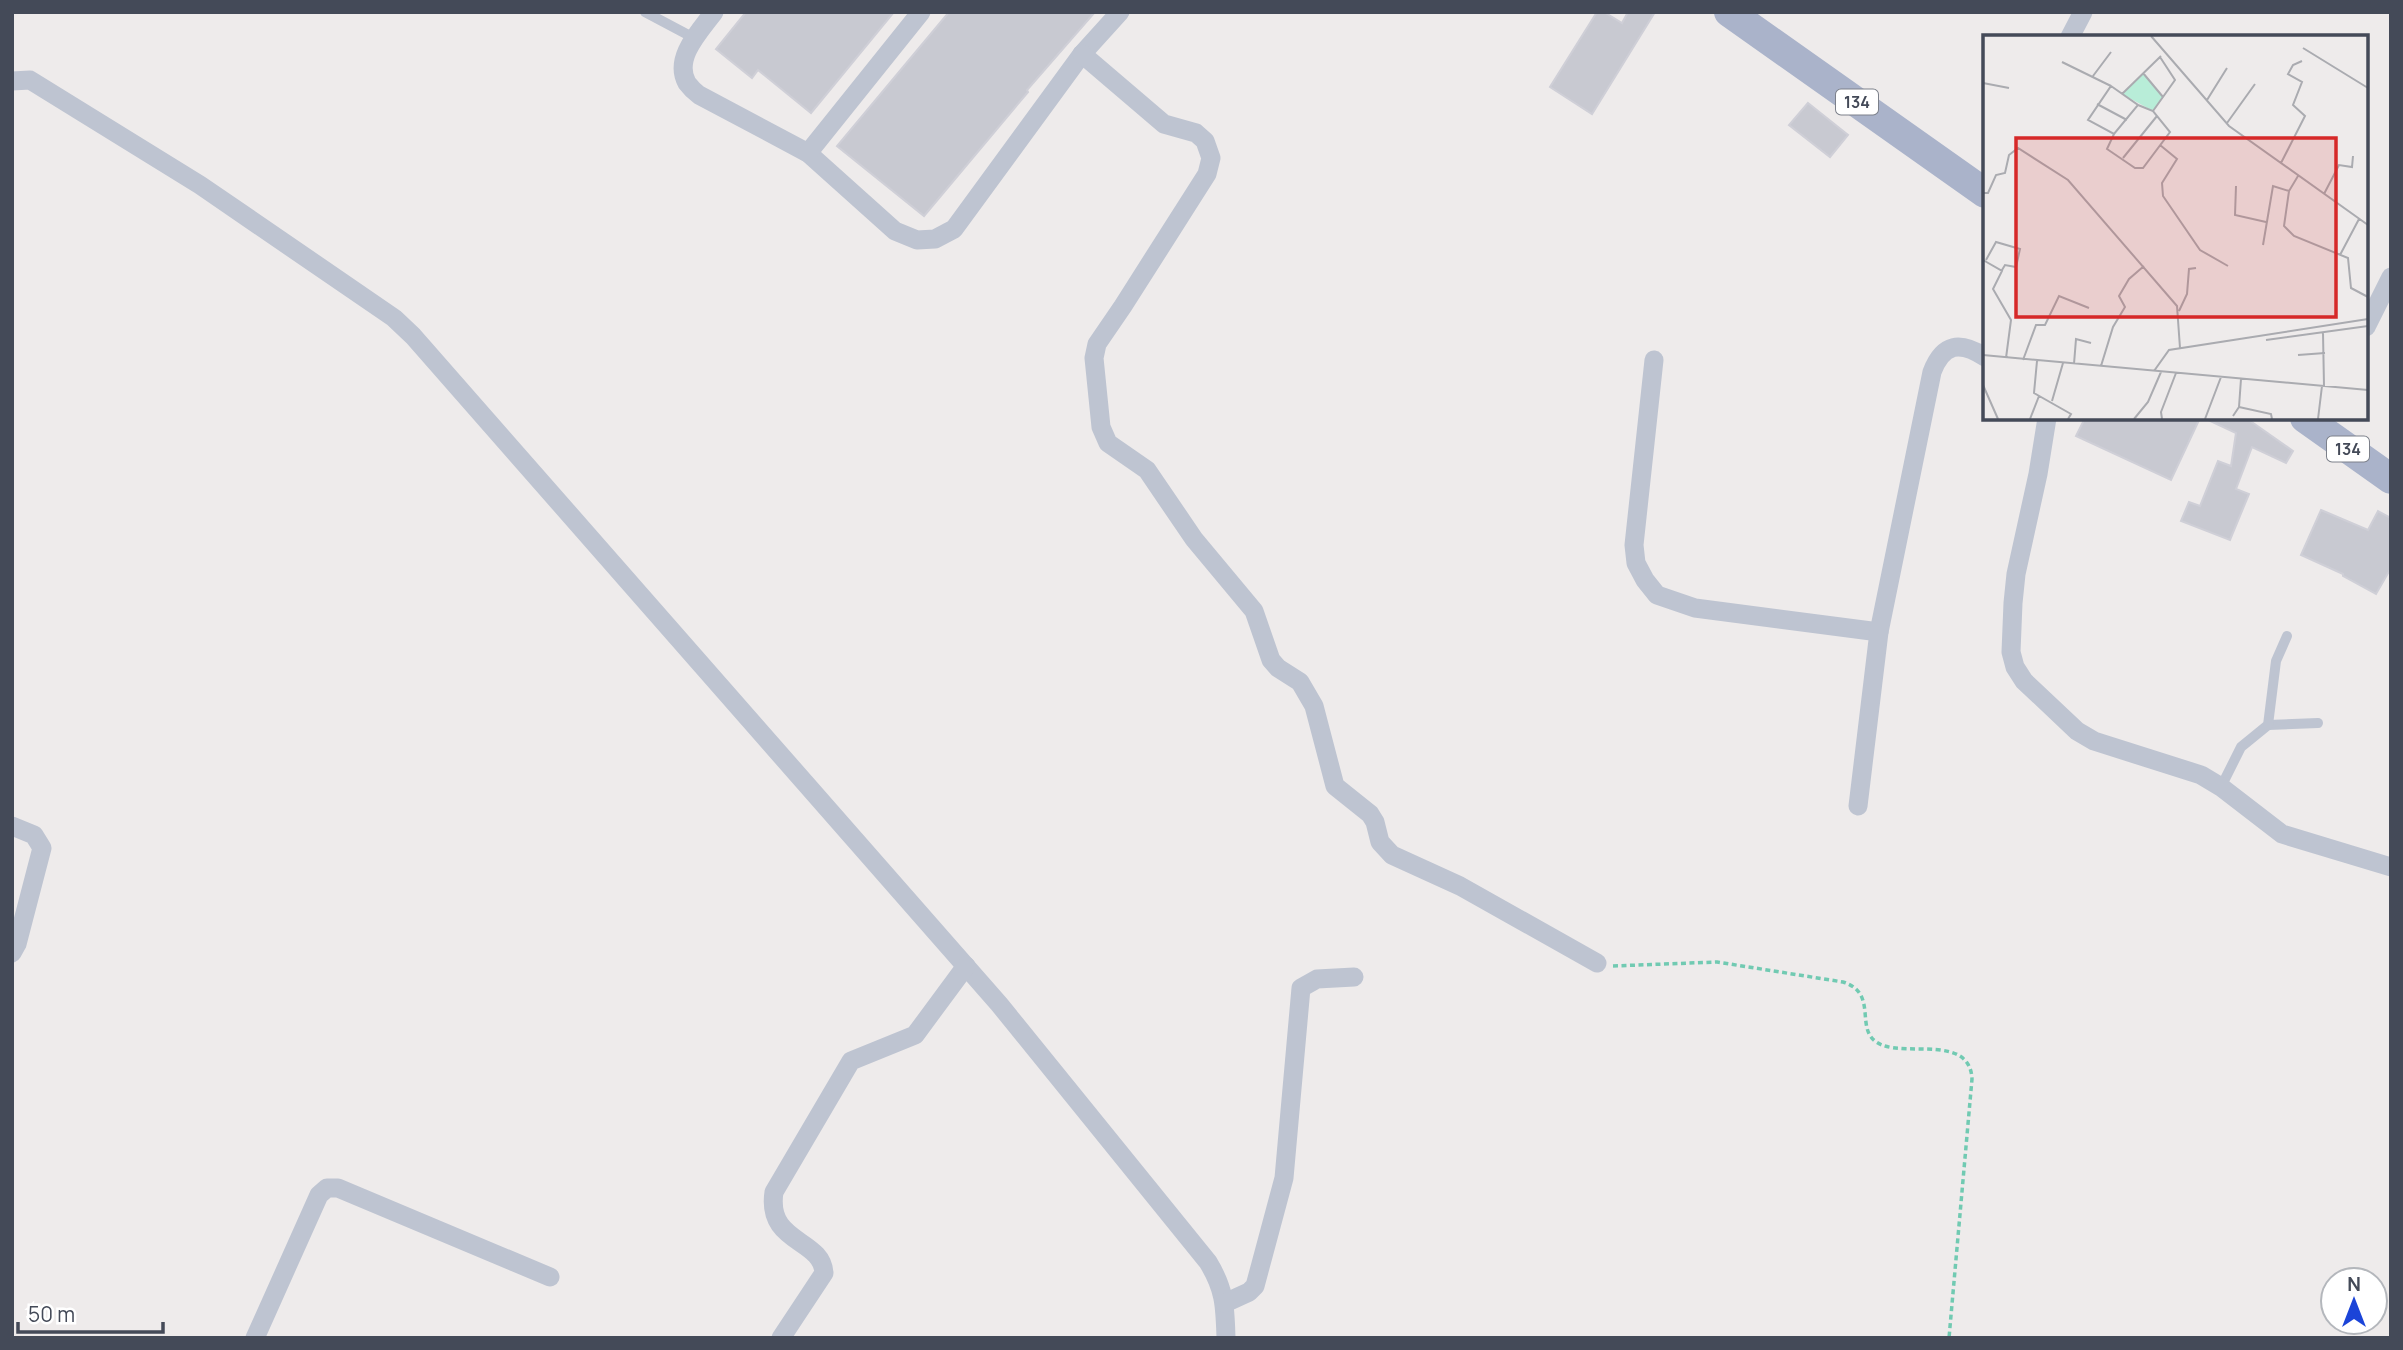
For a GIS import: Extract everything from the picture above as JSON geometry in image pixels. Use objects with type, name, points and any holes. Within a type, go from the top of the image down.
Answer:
[{"type":"main road","name":"134","points":[[1729,12],[1983,191]]},
{"type":"main road","name":"134","points":[[2314,421],[2391,479]]},
{"type":"street","points":[[714,12],[694,38],[682,60],[686,82],[699,95],[808,153],[895,231],[917,240],[935,239],[954,229],[1082,54],[1120,12]]},
{"type":"street","points":[[808,153],[921,12]]},
{"type":"street","points":[[2071,35],[2082,12]]},
{"type":"street","points":[[1082,54],[1164,124],[1196,133],[1208,145],[1211,158],[1207,174],[1097,344],[1094,358],[1101,427],[1105,438],[1147,470],[1194,539],[1256,614],[1271,660],[1278,668],[1300,682],[1314,706],[1335,786],[1370,814],[1383,847],[1392,855],[1460,886],[1597,963]]},
{"type":"street","points":[[12,80],[30,80],[200,185],[394,318],[422,346],[999,1004],[1208,1262],[1219,1282],[1224,1303],[1226,1338]]},
{"type":"street","points":[[2368,323],[2391,277]]},
{"type":"street","points":[[1858,806],[1879,632],[1935,363],[1940,355],[1956,346],[1966,347],[1983,356]]},
{"type":"street","points":[[1654,360],[1634,545],[1636,563],[1657,595],[1695,608],[1879,632]]},
{"type":"street","points":[[2047,420],[2016,574],[2011,652],[2015,667],[2024,681],[2077,731],[2094,741],[2201,775],[2282,834],[2391,867]]},
{"type":"street","points":[[12,826],[34,835],[41,848],[17,944],[12,953]]},
{"type":"street","points":[[781,1338],[824,1273],[824,1265],[781,1228],[774,1216],[774,1192],[851,1061],[915,1035],[966,966]]},
{"type":"street","points":[[1224,1303],[1250,1292],[1255,1286],[1284,1178],[1301,988],[1317,979],[1354,977]]},
{"type":"street","points":[[255,1338],[319,1195],[327,1188],[338,1188],[550,1277]]},
{"type":"lane","points":[[645,12],[694,38]]},
{"type":"lane","points":[[2268,725],[2276,661],[2287,636]]},
{"type":"lane","points":[[2221,787],[2244,744],[2268,725],[2318,723]]},
{"type":"path","points":[[1597,963],[1611,966],[1717,962],[1843,982],[1857,988],[1861,993],[1867,1029],[1875,1042],[1890,1047],[1948,1051],[1963,1057],[1972,1071],[1972,1079],[1950,1338]]},
{"type":"building","points":[[746,12],[894,12],[811,113],[758,70],[752,78],[716,49]]},
{"type":"building","points":[[949,12],[1095,12],[924,216],[837,146]]},
{"type":"building","points":[[1597,12],[1604,12],[1622,23],[1628,12],[1655,12],[1592,114],[1550,87]]},
{"type":"building","points":[[1808,103],[1848,135],[1830,157],[1789,125]]},
{"type":"building","points":[[2084,420],[2199,420],[2171,480],[2076,436]]},
{"type":"building","points":[[2208,420],[2249,420],[2293,451],[2286,463],[2252,447],[2236,489],[2249,494],[2230,540],[2181,521],[2189,502],[2200,506],[2218,461],[2231,466],[2236,433]]},
{"type":"building","points":[[2321,510],[2368,530],[2378,511],[2391,518],[2391,568],[2376,594],[2343,574],[2301,555]]}]
